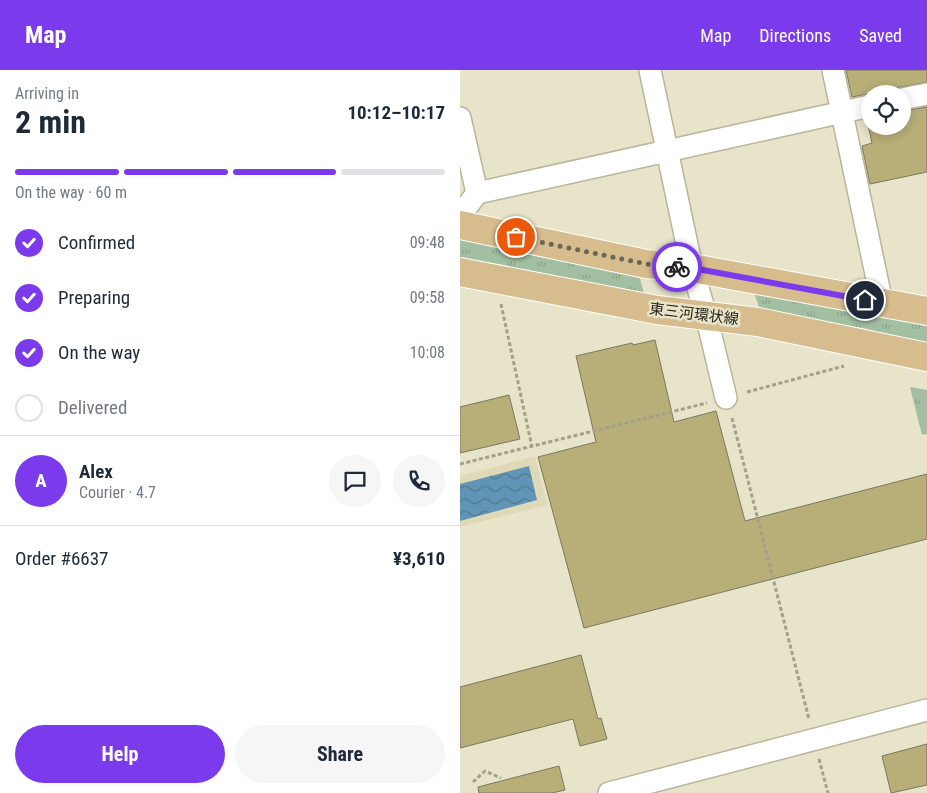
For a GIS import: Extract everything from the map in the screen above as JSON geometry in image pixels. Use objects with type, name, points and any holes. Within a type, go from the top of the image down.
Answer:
[{"type":"main road","points":[[460,225],[646,264],[692,268],[927,310]]},
{"type":"main road","name":"東三河環状線","points":[[460,272],[657,310],[758,322],[927,357]]},
{"type":"street","points":[[650,70],[692,268],[706,315],[726,398]]},
{"type":"street","points":[[833,70],[882,303]]},
{"type":"street","points":[[911,97],[927,94]]},
{"type":"street","points":[[460,216],[476,193],[861,108]]},
{"type":"street","points":[[460,118],[476,193]]},
{"type":"street","points":[[610,793],[927,710]]},
{"type":"path","points":[[496,280],[532,448]]},
{"type":"path","points":[[460,464],[532,448],[850,364]]},
{"type":"path","points":[[726,398],[828,793]]},
{"type":"path","points":[[473,782],[485,771],[501,778]]},
{"type":"shaded area","points":[[535,456],[547,505],[460,527],[460,476]]},
{"type":"green space","points":[[460,235],[639,275],[645,297],[460,261]]},
{"type":"green space","points":[[753,290],[927,321],[927,344],[862,328],[760,310]]},
{"type":"green space","points":[[910,387],[927,390],[927,434],[922,435]]},
{"type":"water","points":[[529,466],[537,500],[460,521],[460,484]]},
{"type":"building","points":[[846,70],[927,70],[927,82],[911,85],[861,85],[861,95],[852,97]]},
{"type":"building","points":[[927,107],[927,172],[870,184],[862,146],[872,143],[870,135],[911,135],[911,110]]},
{"type":"building","points":[[655,340],[674,422],[716,411],[745,521],[927,474],[927,539],[584,628],[538,457],[596,442],[576,356],[632,343],[633,345]]},
{"type":"building","points":[[509,395],[520,439],[460,453],[460,407]]},
{"type":"building","points":[[581,655],[598,719],[601,718],[607,739],[580,746],[573,719],[460,748],[460,687]]},
{"type":"building","points":[[927,744],[927,785],[891,793],[882,756]]},
{"type":"building","points":[[559,766],[565,790],[552,793],[479,793],[478,787]]},
{"type":"way so far","points":[[516,237],[646,264],[677,267]]},
{"type":"route","points":[[677,267],[692,268],[865,300]]}]
